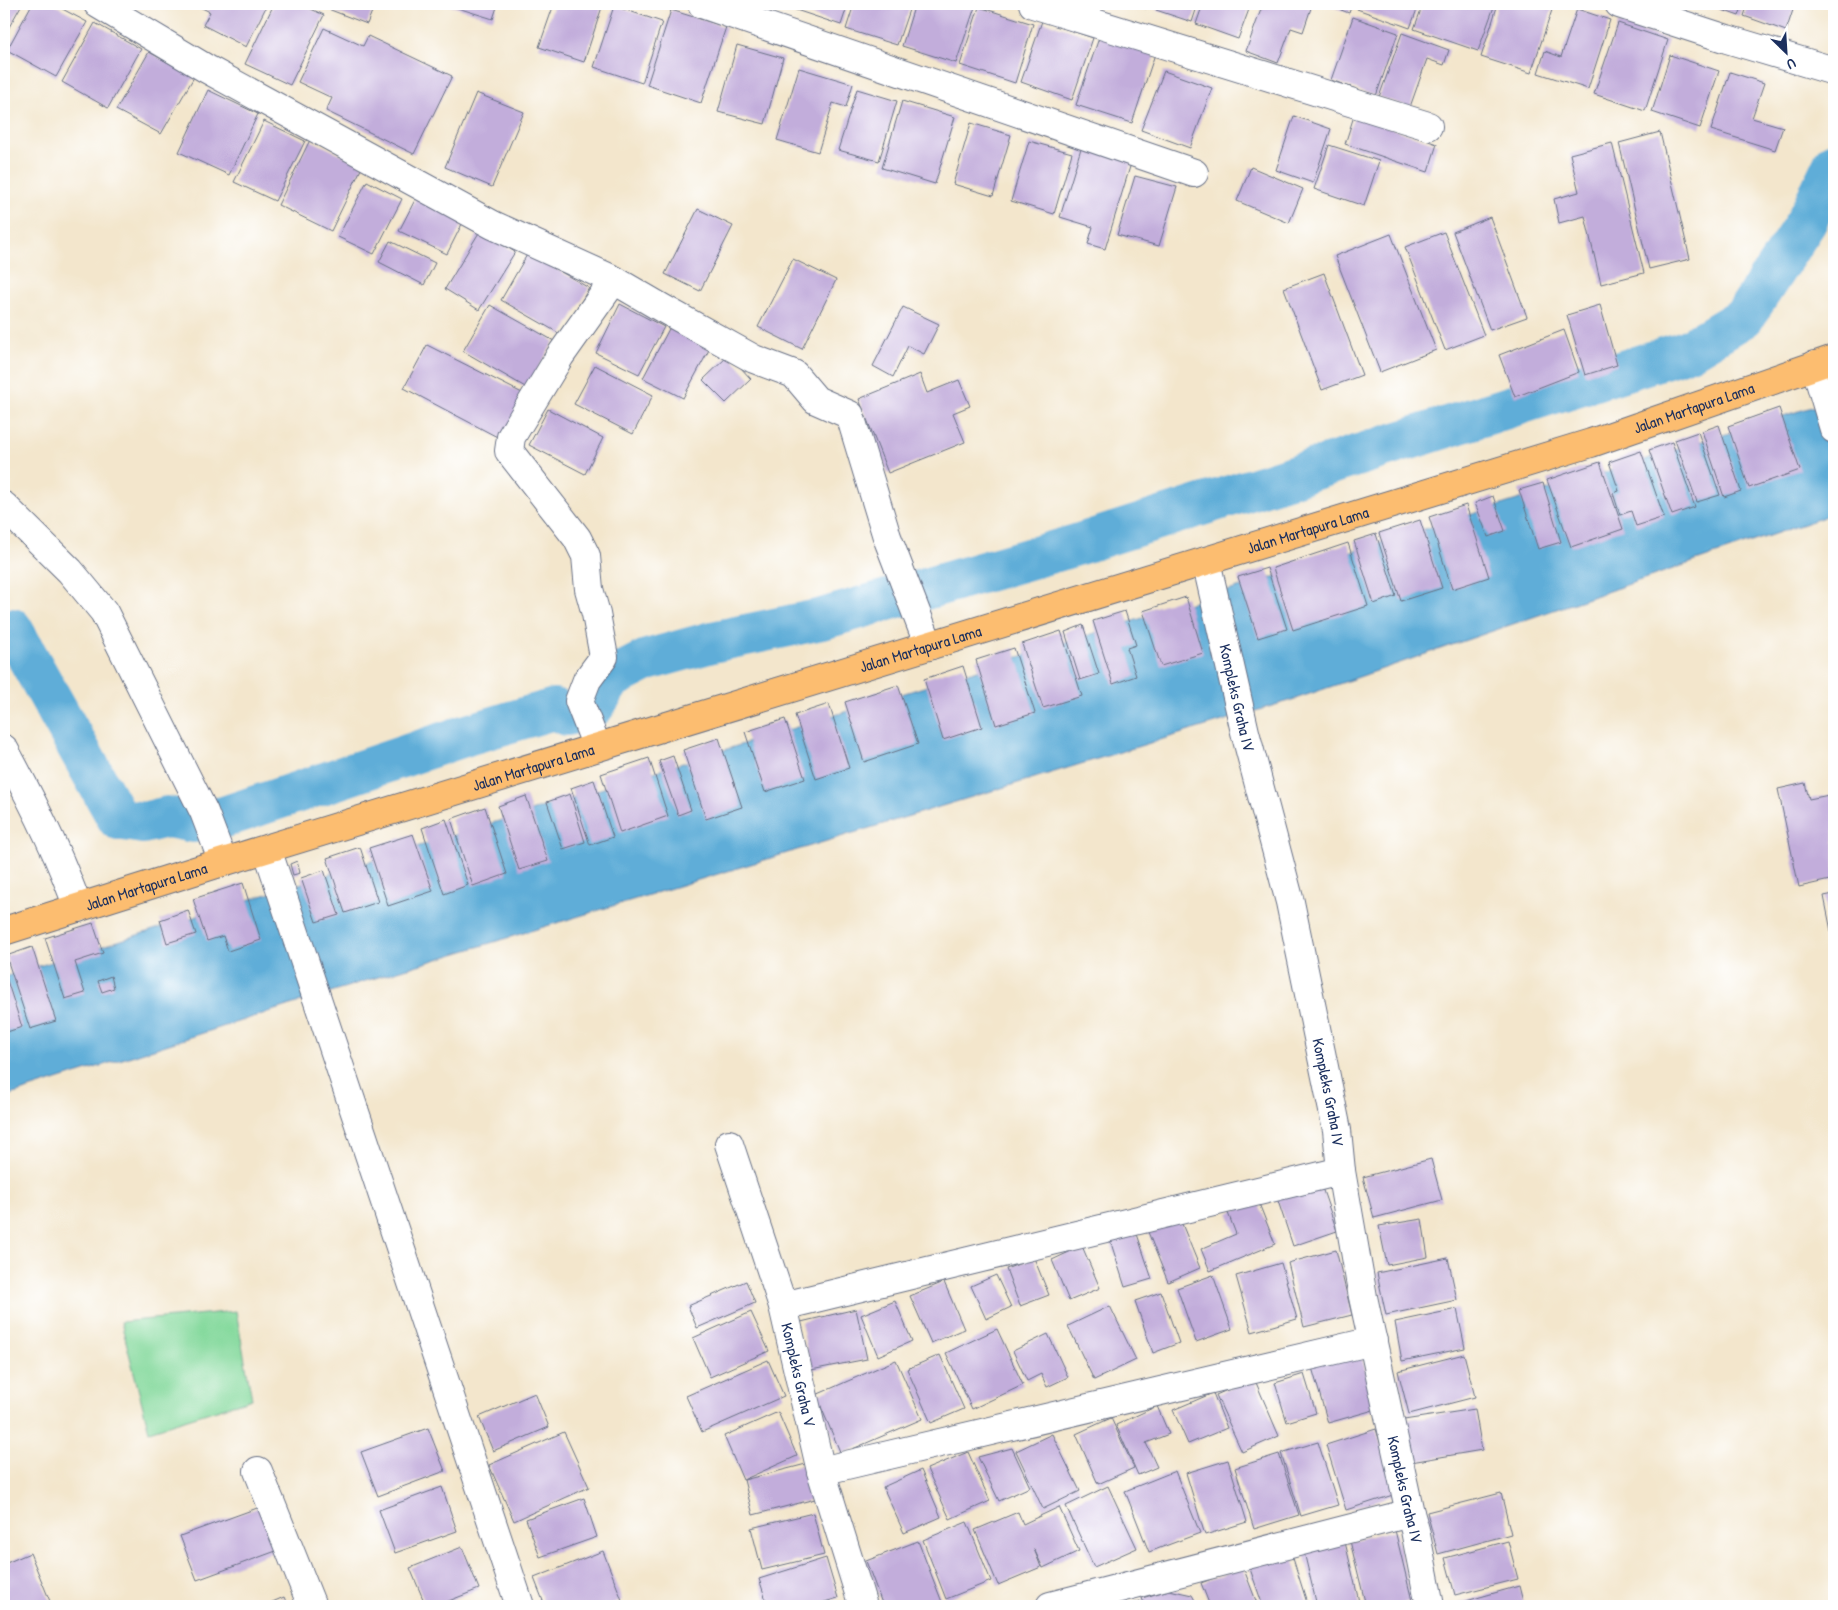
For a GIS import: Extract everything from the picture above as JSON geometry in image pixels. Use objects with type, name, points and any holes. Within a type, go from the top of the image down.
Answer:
[{"type":"main road","name":"Jalan Martapura Lama","points":[[4,931],[223,862],[271,862],[597,747],[929,646],[1209,572],[1591,443],[1824,371]]},
{"type":"street","points":[[98,4],[207,69],[493,225],[614,280],[754,359],[794,374],[816,400],[850,415],[888,536],[929,646]]},
{"type":"street","points":[[702,4],[1194,173]]},
{"type":"street","points":[[1033,4],[1428,126]]},
{"type":"street","points":[[1619,4],[1834,71]]},
{"type":"street","points":[[597,747],[581,709],[587,680],[604,657],[589,589],[586,556],[577,538],[540,488],[509,451],[511,437],[560,356],[614,280]]},
{"type":"street","points":[[1824,371],[1834,429]]},
{"type":"street","points":[[4,506],[70,571],[104,612],[207,821],[223,862]]},
{"type":"street","name":"Kompleks Graha IV","points":[[1209,572],[1245,732],[1290,902],[1337,1130],[1341,1171],[1363,1298],[1430,1606]]},
{"type":"street","points":[[4,749],[28,793],[78,908]]},
{"type":"street","points":[[271,862],[520,1606]]},
{"type":"street","name":"Kompleks Graha V","points":[[729,1144],[783,1306],[821,1471],[863,1606]]},
{"type":"street","points":[[783,1306],[1341,1171]]},
{"type":"street","points":[[821,1471],[1373,1341]]},
{"type":"street","points":[[258,1471],[312,1606]]},
{"type":"street","points":[[1050,1606],[1410,1513]]},
{"type":"green space","points":[[236,1311],[252,1399],[149,1431],[121,1322]]},
{"type":"water","points":[[1834,400],[1834,512],[1824,517],[1295,699],[362,982],[4,1097],[4,977]]},
{"type":"building","points":[[4,4],[22,4],[4,36]]},
{"type":"building","points":[[32,4],[53,4],[87,22],[56,77],[7,50]]},
{"type":"building","points":[[202,4],[259,4],[266,7],[246,47],[203,25],[210,12],[200,7]]},
{"type":"building","points":[[274,4],[300,4],[324,15],[290,85],[245,64]]},
{"type":"building","points":[[325,4],[375,4],[367,24],[323,7]]},
{"type":"building","points":[[445,4],[498,4],[493,19]]},
{"type":"building","points":[[554,4],[603,4],[584,62],[539,47]]},
{"type":"building","points":[[788,4],[848,4],[841,25],[787,7]]},
{"type":"building","points":[[854,4],[911,4],[897,45],[846,29]]},
{"type":"building","points":[[915,4],[976,4],[956,63],[902,46]]},
{"type":"building","points":[[1131,4],[1148,4],[1146,9]]},
{"type":"building","points":[[1158,4],[1198,4],[1192,22],[1156,10]]},
{"type":"building","points":[[1203,4],[1251,4],[1238,39],[1196,24]]},
{"type":"building","points":[[1263,4],[1300,4],[1311,8],[1303,32],[1291,28],[1278,63],[1246,51]]},
{"type":"building","points":[[1325,4],[1352,4],[1349,13]]},
{"type":"building","points":[[1359,4],[1419,4],[1410,28],[1357,9]]},
{"type":"building","points":[[1423,4],[1495,4],[1478,51],[1414,29]]},
{"type":"building","points":[[1498,4],[1554,4],[1531,73],[1481,57]]},
{"type":"building","points":[[1705,4],[1743,4],[1739,16]]},
{"type":"building","points":[[1748,4],[1795,4],[1786,31],[1744,16]]},
{"type":"building","points":[[614,6],[662,22],[642,83],[594,67]]},
{"type":"building","points":[[979,7],[1033,24],[1015,83],[960,65]]},
{"type":"building","points":[[1577,9],[1610,20],[1588,89],[1538,73],[1545,51],[1561,57]]},
{"type":"building","points":[[671,10],[726,27],[701,103],[647,85]]},
{"type":"building","points":[[1353,17],[1398,33],[1376,96],[1331,80]]},
{"type":"building","points":[[1042,21],[1093,38],[1072,100],[1021,82]]},
{"type":"building","points":[[95,23],[141,49],[108,108],[62,82]]},
{"type":"building","points":[[1618,23],[1668,40],[1645,111],[1594,94]]},
{"type":"building","points":[[324,28],[363,46],[368,36],[452,76],[414,154],[326,111],[332,98],[298,82]]},
{"type":"building","points":[[1402,33],[1449,50],[1444,65],[1427,59],[1410,107],[1379,97]]},
{"type":"building","points":[[1100,35],[1155,54],[1132,123],[1076,105]]},
{"type":"building","points":[[737,45],[783,58],[765,124],[718,112]]},
{"type":"building","points":[[149,52],[194,77],[161,134],[116,110]]},
{"type":"building","points":[[1670,55],[1719,71],[1700,128],[1652,112]]},
{"type":"building","points":[[799,68],[853,84],[846,107],[833,103],[818,152],[777,140]]},
{"type":"building","points":[[1164,71],[1212,88],[1190,148],[1141,130]]},
{"type":"building","points":[[1730,72],[1764,83],[1752,118],[1783,127],[1775,150],[1711,130]]},
{"type":"building","points":[[857,89],[897,101],[879,161],[838,150]]},
{"type":"building","points":[[208,90],[258,114],[229,175],[179,152]]},
{"type":"building","points":[[476,93],[524,112],[492,187],[445,167]]},
{"type":"building","points":[[902,101],[955,117],[935,184],[882,168]]},
{"type":"building","points":[[1294,116],[1331,129],[1313,183],[1276,170]]},
{"type":"building","points":[[1354,116],[1437,144],[1428,172],[1345,144]]},
{"type":"building","points":[[264,121],[305,141],[275,201],[234,182]]},
{"type":"building","points":[[971,123],[1011,135],[993,196],[953,184]]},
{"type":"building","points":[[1660,132],[1690,259],[1649,269],[1619,143]]},
{"type":"building","points":[[310,140],[363,165],[331,231],[278,205]]},
{"type":"building","points":[[1029,141],[1072,153],[1054,214],[1011,201]]},
{"type":"building","points":[[1612,143],[1644,273],[1601,284],[1585,216],[1559,223],[1554,199],[1579,192],[1570,154]]},
{"type":"building","points":[[1082,145],[1132,160],[1105,249],[1088,244],[1093,227],[1060,217]]},
{"type":"building","points":[[1329,145],[1379,161],[1364,206],[1314,189]]},
{"type":"building","points":[[1251,167],[1303,189],[1289,223],[1237,201]]},
{"type":"building","points":[[1135,176],[1177,187],[1159,246],[1117,235]]},
{"type":"building","points":[[367,181],[402,199],[374,254],[338,237]]},
{"type":"building","points":[[416,198],[463,222],[447,254],[399,231]]},
{"type":"building","points":[[698,209],[733,226],[700,291],[665,274]]},
{"type":"building","points":[[1490,217],[1527,317],[1490,330],[1453,232]]},
{"type":"building","points":[[480,231],[515,252],[479,310],[445,289]]},
{"type":"building","points":[[1444,232],[1484,335],[1445,350],[1405,247]]},
{"type":"building","points":[[1391,234],[1436,350],[1380,372],[1335,256]]},
{"type":"building","points":[[390,241],[435,263],[424,285],[379,262]]},
{"type":"building","points":[[528,253],[589,288],[562,335],[501,300]]},
{"type":"building","points":[[793,259],[836,280],[802,349],[758,327]]},
{"type":"building","points":[[1324,273],[1362,375],[1322,390],[1284,288]]},
{"type":"building","points":[[620,304],[664,327],[639,374],[596,353]]},
{"type":"building","points":[[490,305],[554,341],[527,388],[463,351]]},
{"type":"building","points":[[1600,305],[1617,365],[1585,375],[1567,315]]},
{"type":"building","points":[[903,307],[939,324],[924,354],[908,346],[893,377],[873,366]]},
{"type":"building","points":[[670,327],[710,348],[683,398],[643,378]]},
{"type":"building","points":[[1564,330],[1579,372],[1515,397],[1499,355]]},
{"type":"building","points":[[427,345],[526,395],[503,440],[404,388]]},
{"type":"building","points":[[729,355],[751,379],[726,403],[703,380]]},
{"type":"building","points":[[595,365],[653,395],[633,434],[574,404]]},
{"type":"building","points":[[920,374],[927,393],[959,380],[970,406],[953,413],[965,442],[888,473],[859,399]]},
{"type":"building","points":[[1779,408],[1800,470],[1749,488],[1728,426]]},
{"type":"building","points":[[548,409],[603,438],[585,474],[529,445]]},
{"type":"building","points":[[1719,425],[1741,491],[1724,497],[1702,431]]},
{"type":"building","points":[[1698,432],[1720,495],[1697,502],[1675,440]]},
{"type":"building","points":[[1672,442],[1695,507],[1672,515],[1649,450]]},
{"type":"building","points":[[1641,451],[1664,517],[1636,526],[1631,511],[1620,515],[1613,493],[1619,491],[1609,462]]},
{"type":"building","points":[[1600,462],[1623,529],[1571,547],[1547,480]]},
{"type":"building","points":[[1543,483],[1561,542],[1538,549],[1519,490]]},
{"type":"building","points":[[1493,496],[1505,531],[1488,537],[1475,503]]},
{"type":"building","points":[[1466,505],[1489,577],[1452,589],[1429,517]]},
{"type":"building","points":[[1420,520],[1442,588],[1401,601],[1379,533]]},
{"type":"building","points":[[1376,534],[1396,596],[1374,604],[1354,541]]},
{"type":"building","points":[[1348,543],[1368,606],[1293,630],[1273,568]]},
{"type":"building","points":[[1267,568],[1287,629],[1258,638],[1238,577]]},
{"type":"building","points":[[1186,597],[1203,653],[1161,666],[1143,611]]},
{"type":"building","points":[[1125,611],[1136,645],[1127,648],[1136,676],[1113,684],[1093,621]]},
{"type":"building","points":[[1083,625],[1099,674],[1080,680],[1065,632]]},
{"type":"building","points":[[1061,631],[1082,696],[1043,708],[1022,644]]},
{"type":"building","points":[[1014,648],[1035,713],[996,725],[976,660]]},
{"type":"building","points":[[963,666],[982,727],[943,740],[924,679]]},
{"type":"building","points":[[898,685],[918,744],[864,762],[845,702]]},
{"type":"building","points":[[829,704],[849,768],[816,779],[795,715]]},
{"type":"building","points":[[785,719],[805,779],[765,792],[745,732]]},
{"type":"building","points":[[719,738],[742,807],[706,819],[683,750]]},
{"type":"building","points":[[673,756],[691,810],[678,815],[659,761]]},
{"type":"building","points":[[649,758],[668,816],[620,833],[601,774]]},
{"type":"building","points":[[594,780],[613,837],[590,845],[571,788]]},
{"type":"building","points":[[1805,783],[1809,799],[1834,794],[1834,879],[1799,887],[1778,789]]},
{"type":"building","points":[[570,794],[585,842],[563,849],[547,802]]},
{"type":"building","points":[[526,796],[548,861],[519,870],[498,806]]},
{"type":"building","points":[[485,807],[507,874],[473,886],[451,819]]},
{"type":"building","points":[[446,819],[468,885],[444,894],[422,828]]},
{"type":"building","points":[[413,834],[433,891],[388,906],[369,848]]},
{"type":"building","points":[[360,847],[378,902],[345,913],[327,858]]},
{"type":"building","points":[[297,861],[300,873],[293,875],[290,864]]},
{"type":"building","points":[[324,870],[339,915],[316,922],[301,878]]},
{"type":"building","points":[[243,883],[261,940],[228,951],[223,936],[207,941],[193,899]]},
{"type":"building","points":[[1834,894],[1834,931],[1831,931],[1824,896]]},
{"type":"building","points":[[188,910],[196,934],[167,943],[160,920]]},
{"type":"building","points":[[93,923],[103,953],[75,962],[85,993],[65,999],[45,938]]},
{"type":"building","points":[[32,947],[56,1021],[30,1029],[6,956]]},
{"type":"building","points":[[4,971],[22,1027],[4,1033]]},
{"type":"building","points":[[111,976],[114,988],[102,992],[98,981]]},
{"type":"building","points":[[1431,1159],[1442,1200],[1374,1218],[1363,1177]]},
{"type":"building","points":[[1320,1182],[1337,1231],[1293,1246],[1277,1198]]},
{"type":"building","points":[[1258,1201],[1275,1244],[1210,1271],[1201,1249],[1236,1234],[1228,1213]]},
{"type":"building","points":[[1180,1219],[1200,1268],[1168,1282],[1148,1232]]},
{"type":"building","points":[[1422,1219],[1428,1257],[1387,1265],[1379,1226]]},
{"type":"building","points":[[1136,1231],[1152,1279],[1125,1287],[1110,1240]]},
{"type":"building","points":[[1082,1246],[1100,1288],[1069,1301],[1052,1260]]},
{"type":"building","points":[[1336,1250],[1352,1315],[1304,1327],[1288,1263]]},
{"type":"building","points":[[1034,1258],[1049,1295],[1020,1306],[1006,1269]]},
{"type":"building","points":[[1448,1258],[1457,1300],[1386,1315],[1377,1273]]},
{"type":"building","points":[[1281,1263],[1297,1319],[1252,1332],[1236,1276]]},
{"type":"building","points":[[996,1275],[1011,1307],[986,1319],[971,1286]]},
{"type":"building","points":[[1213,1275],[1232,1329],[1196,1342],[1177,1288]]},
{"type":"building","points":[[746,1281],[755,1303],[697,1328],[688,1306]]},
{"type":"building","points":[[944,1282],[964,1329],[931,1343],[910,1296]]},
{"type":"building","points":[[1161,1292],[1179,1343],[1153,1353],[1135,1301]]},
{"type":"building","points":[[895,1301],[912,1341],[878,1356],[861,1315]]},
{"type":"building","points":[[1110,1306],[1136,1360],[1094,1380],[1068,1326]]},
{"type":"building","points":[[856,1309],[867,1359],[811,1370],[801,1322]]},
{"type":"building","points":[[1457,1309],[1465,1348],[1402,1361],[1395,1322]]},
{"type":"building","points":[[751,1312],[769,1351],[710,1377],[693,1338]]},
{"type":"building","points":[[997,1329],[1023,1385],[972,1409],[946,1353]]},
{"type":"building","points":[[1048,1334],[1068,1377],[1047,1387],[1041,1374],[1027,1381],[1013,1351]]},
{"type":"building","points":[[1359,1349],[1377,1409],[1328,1423],[1311,1364]]},
{"type":"building","points":[[1464,1354],[1475,1397],[1409,1414],[1398,1371]]},
{"type":"building","points":[[940,1355],[964,1409],[931,1423],[907,1369]]},
{"type":"building","points":[[768,1360],[784,1396],[702,1432],[686,1396]]},
{"type":"building","points":[[896,1360],[922,1419],[841,1454],[816,1395]]},
{"type":"building","points":[[1304,1374],[1316,1413],[1287,1422],[1275,1383]]},
{"type":"building","points":[[1254,1378],[1279,1436],[1242,1452],[1216,1395]]},
{"type":"building","points":[[535,1393],[549,1427],[493,1451],[479,1417]]},
{"type":"building","points":[[1213,1393],[1227,1428],[1188,1444],[1173,1410]]},
{"type":"building","points":[[1157,1406],[1169,1434],[1146,1443],[1157,1467],[1138,1475],[1116,1425]]},
{"type":"building","points":[[1475,1409],[1482,1450],[1411,1462],[1404,1420]]},
{"type":"building","points":[[778,1412],[797,1456],[743,1480],[724,1436]]},
{"type":"building","points":[[1111,1418],[1134,1468],[1098,1484],[1076,1434]]},
{"type":"building","points":[[428,1428],[445,1471],[378,1496],[361,1452]]},
{"type":"building","points":[[1376,1429],[1396,1494],[1346,1510],[1326,1445]]},
{"type":"building","points":[[564,1432],[589,1487],[514,1521],[489,1465]]},
{"type":"building","points":[[1052,1434],[1080,1491],[1043,1509],[1016,1451]]},
{"type":"building","points":[[1318,1442],[1338,1505],[1301,1516],[1281,1453]]},
{"type":"building","points":[[1012,1448],[1030,1487],[999,1501],[978,1457]]},
{"type":"building","points":[[968,1452],[990,1501],[950,1519],[927,1469]]},
{"type":"building","points":[[1279,1454],[1299,1515],[1254,1529],[1235,1468]]},
{"type":"building","points":[[1228,1460],[1247,1522],[1205,1535],[1186,1473]]},
{"type":"building","points":[[806,1464],[815,1499],[753,1515],[744,1480]]},
{"type":"building","points":[[921,1470],[941,1517],[904,1533],[883,1487]]},
{"type":"building","points":[[1175,1471],[1200,1533],[1149,1552],[1125,1491]]},
{"type":"building","points":[[1108,1486],[1137,1548],[1094,1567],[1066,1506]]},
{"type":"building","points":[[442,1487],[457,1531],[395,1553],[379,1510]]},
{"type":"building","points":[[1501,1493],[1511,1534],[1438,1554],[1427,1512]]},
{"type":"building","points":[[584,1498],[597,1537],[540,1557],[526,1519]]},
{"type":"building","points":[[260,1507],[276,1551],[197,1580],[180,1536]]},
{"type":"building","points":[[1059,1507],[1079,1551],[1043,1568],[1034,1549],[1041,1567],[998,1585],[975,1530],[1018,1512],[1023,1524]]},
{"type":"building","points":[[813,1513],[824,1555],[762,1570],[751,1528]]},
{"type":"building","points":[[967,1522],[991,1581],[946,1599],[923,1540]]},
{"type":"building","points":[[1395,1530],[1412,1601],[1390,1606],[1366,1606],[1350,1541]]},
{"type":"building","points":[[918,1541],[942,1602],[931,1606],[883,1606],[866,1561]]},
{"type":"building","points":[[1508,1541],[1518,1579],[1455,1595],[1445,1558]]},
{"type":"building","points":[[1345,1542],[1360,1606],[1317,1606],[1304,1552]]},
{"type":"building","points":[[462,1547],[479,1589],[436,1606],[426,1606],[410,1568]]},
{"type":"building","points":[[603,1551],[622,1600],[605,1606],[545,1606],[534,1578]]},
{"type":"building","points":[[1291,1552],[1308,1606],[1263,1606],[1249,1566]]},
{"type":"building","points":[[30,1553],[52,1606],[4,1606],[4,1564]]},
{"type":"building","points":[[826,1558],[838,1598],[811,1606],[768,1606],[759,1579]]},
{"type":"building","points":[[1243,1567],[1258,1606],[1210,1606],[1201,1583]]},
{"type":"building","points":[[1519,1586],[1524,1606],[1460,1606],[1459,1603]]},
{"type":"building","points":[[1169,1590],[1192,1595],[1198,1606],[1145,1606],[1142,1598]]},
{"type":"building","points":[[284,1597],[288,1606],[263,1606]]},
{"type":"building","points":[[1140,1601],[1142,1606],[1129,1606]]},
{"type":"waterway","points":[[4,629],[12,629],[118,819],[143,823],[167,817],[193,822],[224,817],[467,735],[554,709],[567,715],[594,706],[612,678],[647,660],[712,642],[822,619],[1073,546],[1689,350],[1744,317],[1806,222],[1834,163]]}]
